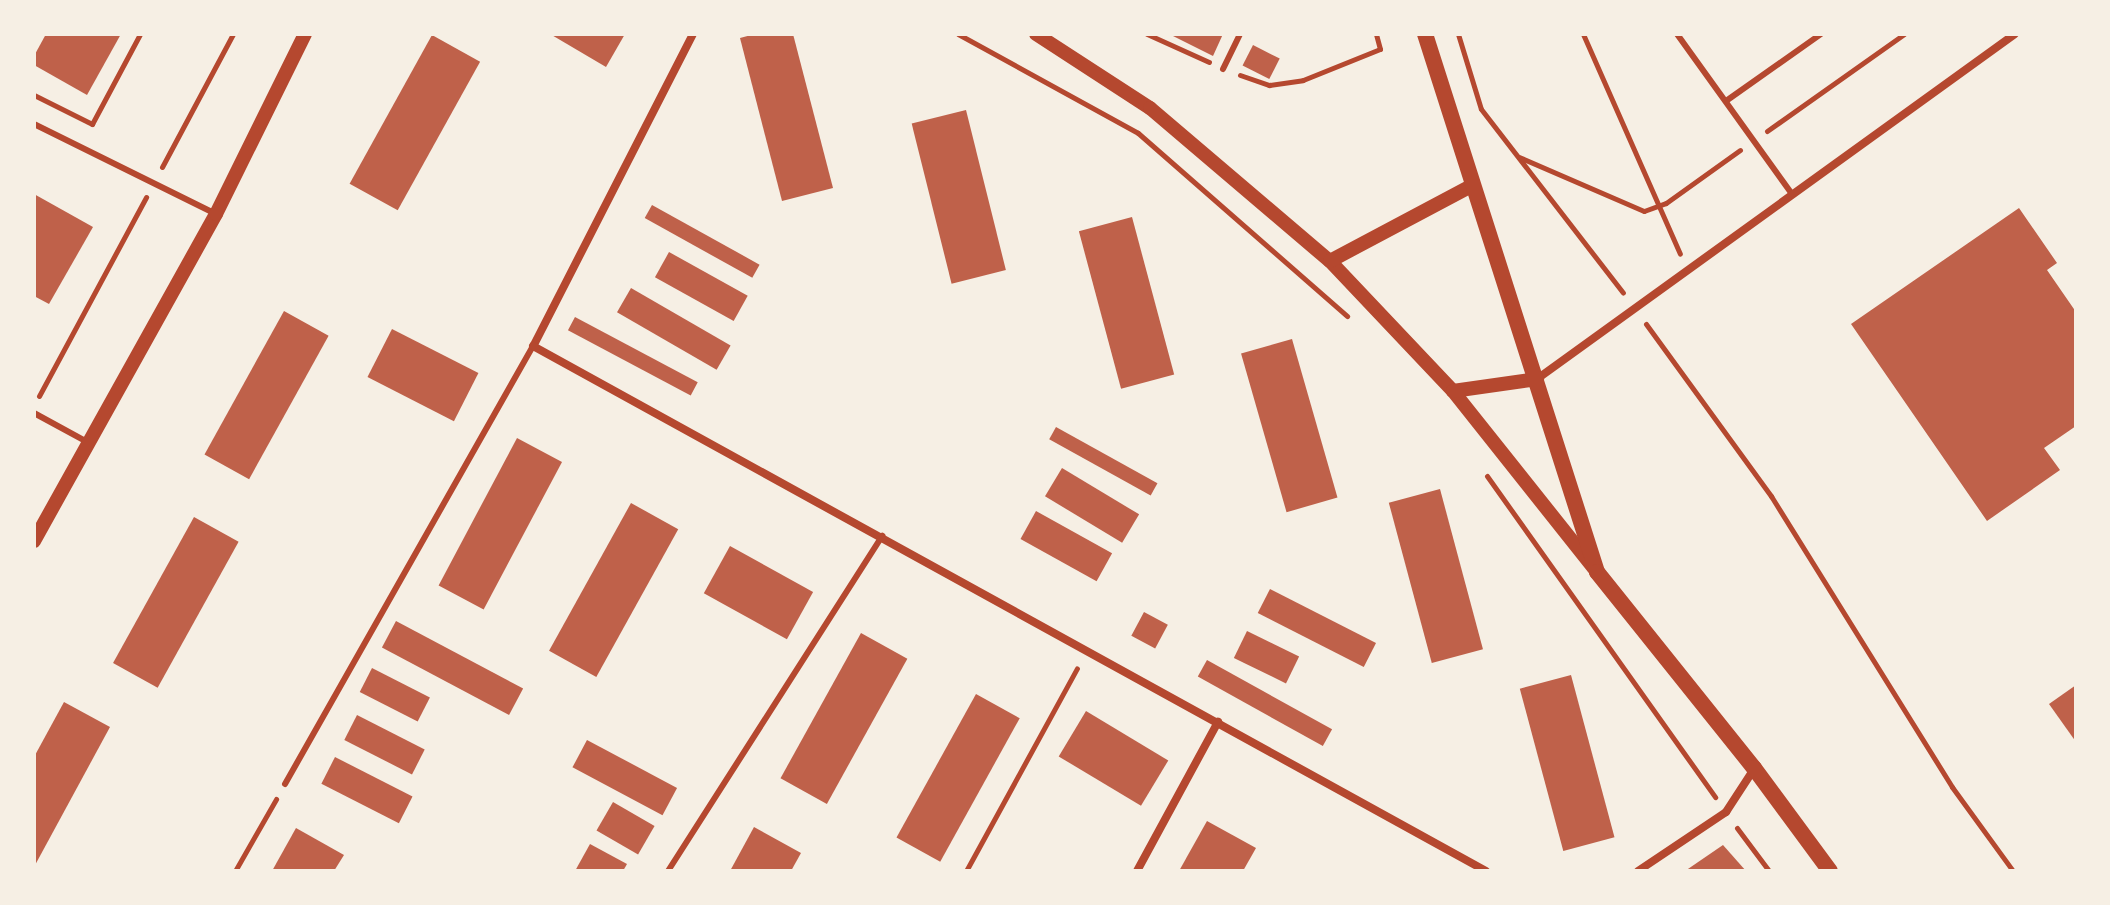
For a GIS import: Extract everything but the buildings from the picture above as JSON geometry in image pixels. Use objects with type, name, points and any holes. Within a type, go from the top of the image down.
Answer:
[{"type":"main road","points":[[1425,34],[1597,572],[1754,768],[1830,871]]},
{"type":"street","points":[[34,541],[216,214],[305,34]]},
{"type":"street","points":[[693,34],[533,346],[1486,871]]},
{"type":"street","points":[[1036,34],[1150,108],[1330,261],[1453,391],[1597,572]]},
{"type":"street","points":[[1453,391],[1537,379],[2015,34]]},
{"type":"street","points":[[1330,261],[1473,185]]},
{"type":"street","points":[[1137,871],[1218,722]]},
{"type":"street","points":[[1638,871],[1726,812],[1754,768]]},
{"type":"lane","points":[[1223,69],[1240,34]]},
{"type":"lane","points":[[1677,34],[1792,194]]},
{"type":"lane","points":[[1726,101],[1821,34]]},
{"type":"lane","points":[[34,124],[216,214]]},
{"type":"lane","points":[[285,784],[533,346]]},
{"type":"lane","points":[[34,413],[89,443]]},
{"type":"lane","points":[[668,871],[882,536]]},
{"type":"path","points":[[34,95],[92,124],[140,34]]},
{"type":"path","points":[[34,406],[233,34]]},
{"type":"path","points":[[958,34],[1138,133],[1352,321]]},
{"type":"path","points":[[1147,34],[1223,69],[1269,85],[1303,80],[1380,49],[1376,34]]},
{"type":"path","points":[[1458,34],[1481,109],[1634,308],[1771,496],[1952,787],[2013,871]]},
{"type":"path","points":[[1583,34],[1687,270]]},
{"type":"path","points":[[1519,157],[1644,211],[1658,208],[1904,34]]},
{"type":"path","points":[[1486,474],[1769,871]]},
{"type":"path","points":[[966,871],[1087,650]]},
{"type":"path","points":[[235,871],[285,784]]}]
